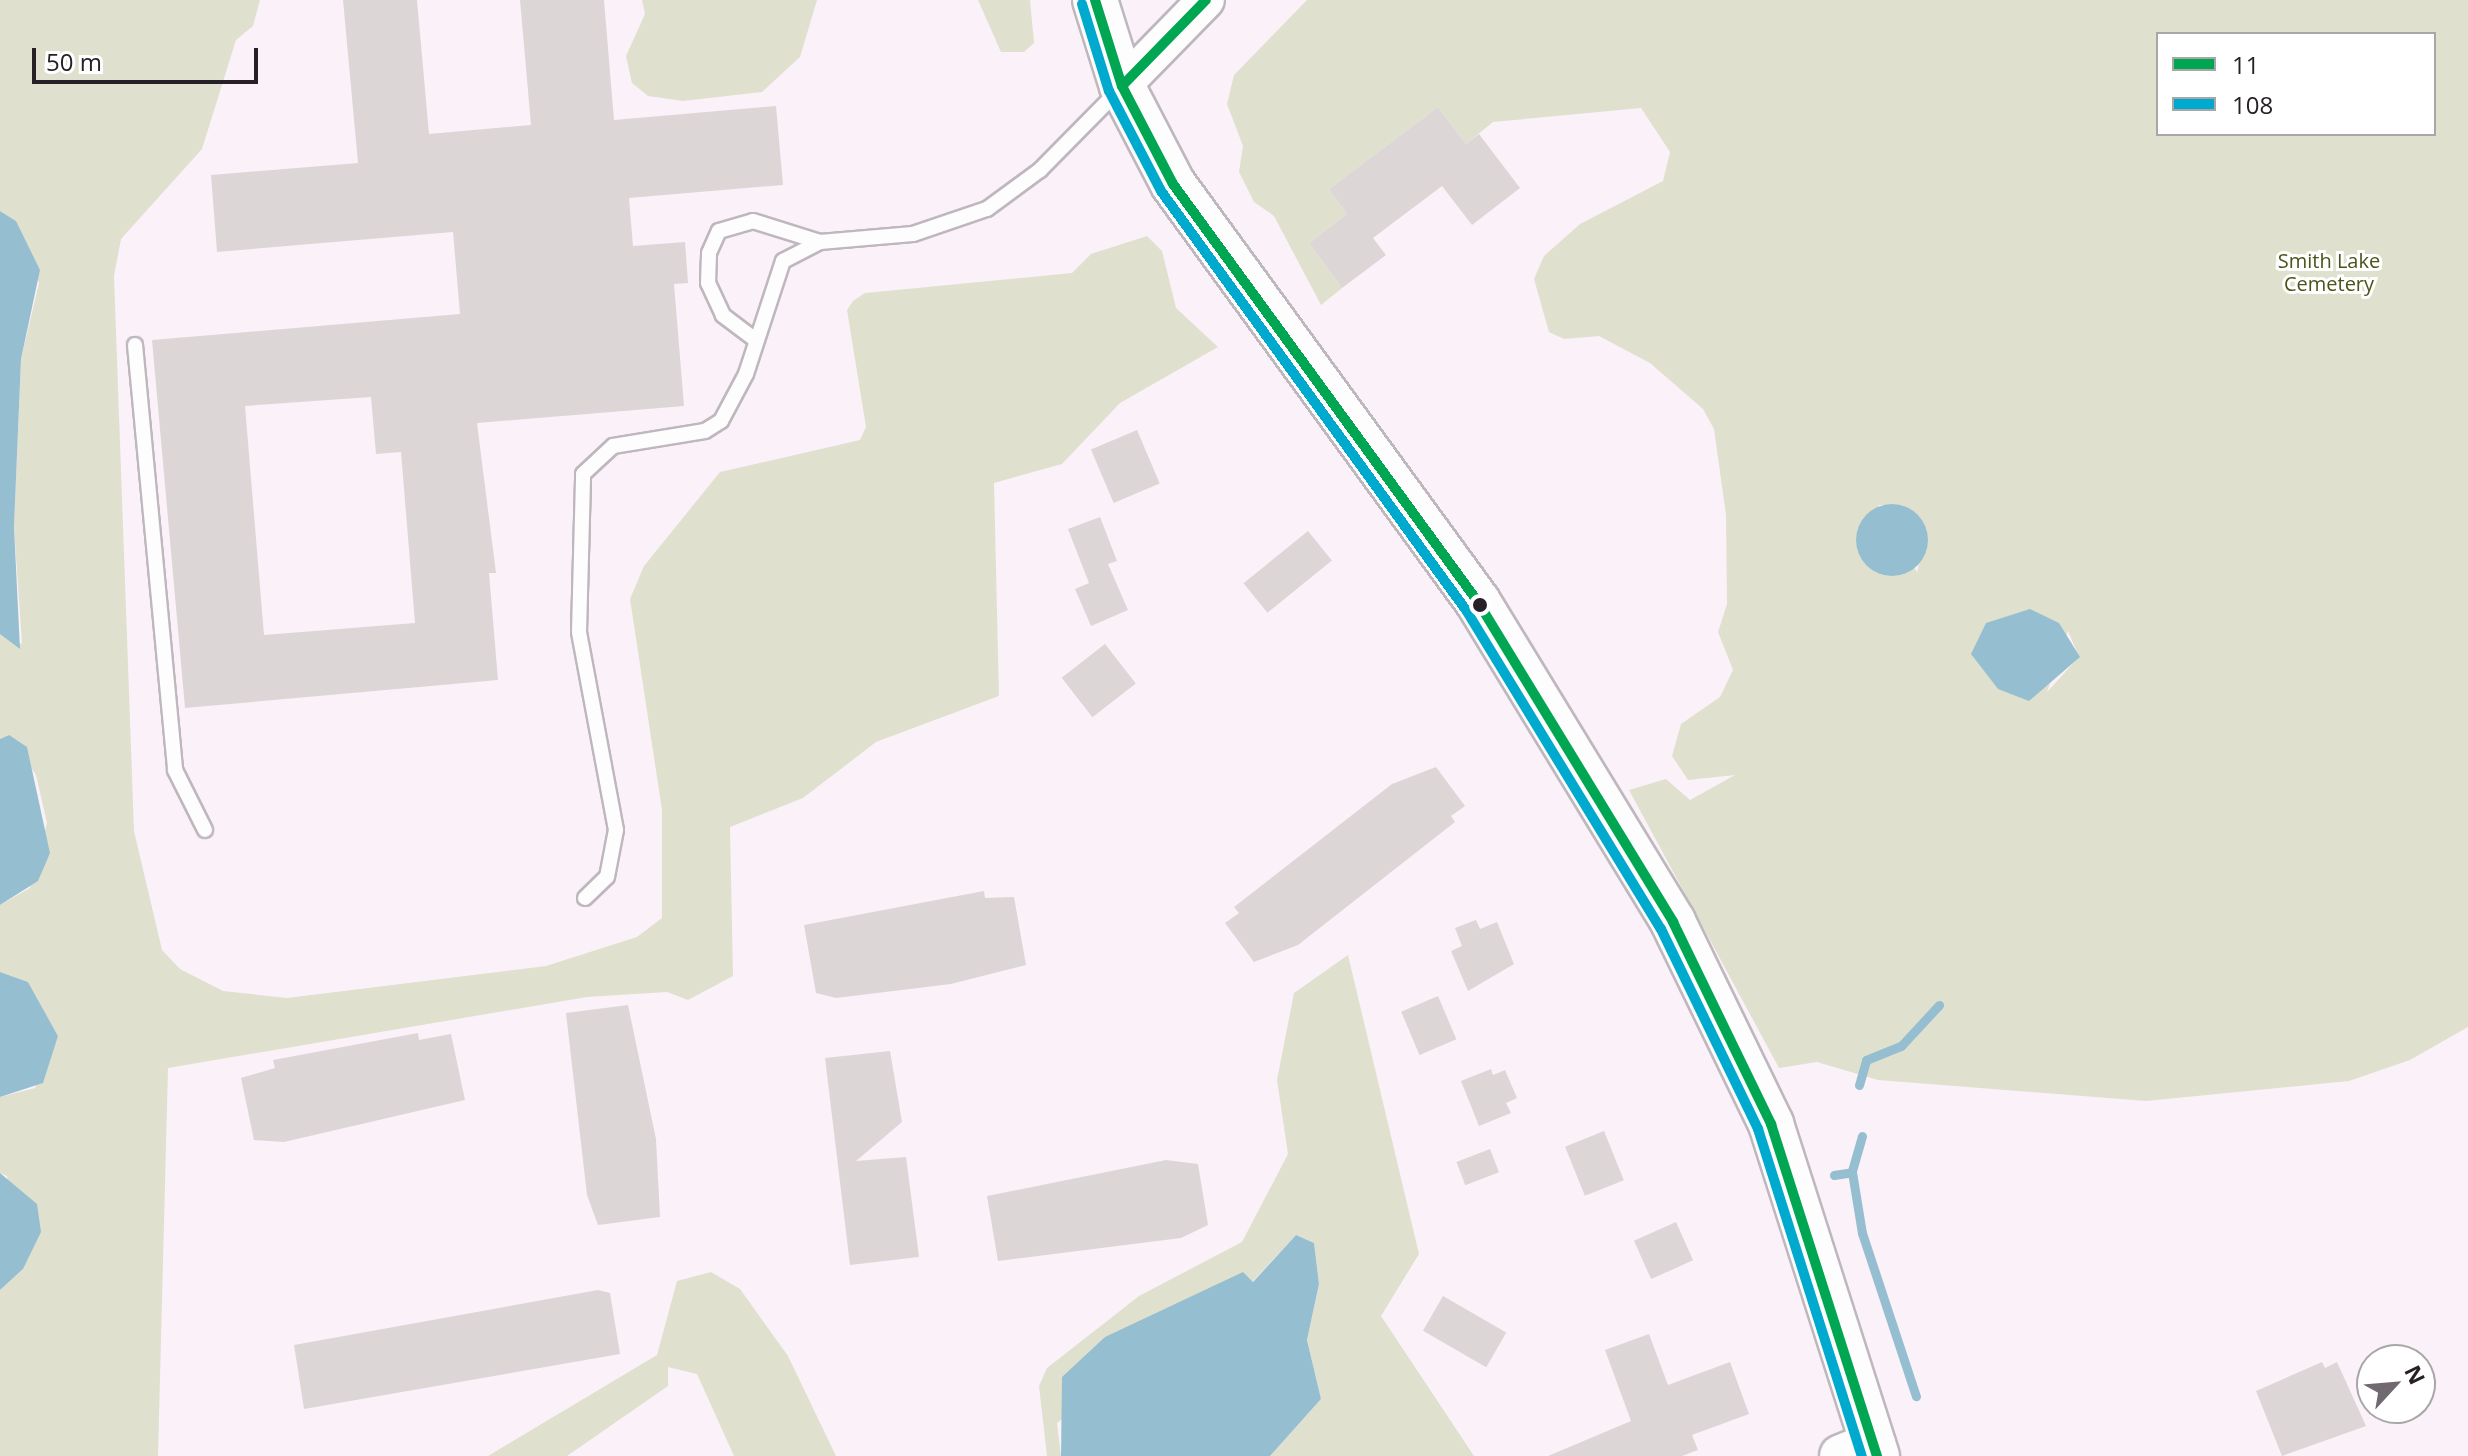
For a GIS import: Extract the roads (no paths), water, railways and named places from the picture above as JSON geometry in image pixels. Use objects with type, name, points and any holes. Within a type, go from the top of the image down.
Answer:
[{"type":"main road","points":[[1095,0],[1122,86],[1206,235],[1436,540],[1634,851],[1771,1124],[1864,1452]]},
{"type":"street","points":[[1122,86],[1206,0]]},
{"type":"lane","points":[[585,898],[607,877],[616,830],[579,632],[583,474],[613,446],[705,431],[721,421],[746,374],[753,338],[783,261],[820,242],[940,229],[987,209],[1040,170],[1122,86]]},
{"type":"lane","points":[[753,338],[723,315],[708,283],[709,253],[719,231],[753,221],[820,242]]},
{"type":"lane","points":[[135,345],[175,770],[205,830]]},
{"type":"water","points":[[0,211],[16,221],[40,270],[21,359],[14,527],[20,649],[0,634]]},
{"type":"water","points":[[1892,504],[1912,510],[1922,520],[1928,540],[1922,560],[1912,570],[1892,576],[1872,570],[1862,560],[1856,540],[1862,520],[1872,510]]},
{"type":"water","points":[[2030,609],[2059,623],[2080,657],[2029,701],[1998,689],[1971,654],[1986,623]]},
{"type":"water","points":[[9,735],[27,747],[50,853],[38,881],[0,905],[0,739]]},
{"type":"water","points":[[0,972],[28,982],[58,1036],[43,1083],[0,1097]]},
{"type":"water","points":[[0,1173],[37,1204],[41,1232],[23,1269],[0,1290]]},
{"type":"water","points":[[1296,1235],[1314,1243],[1319,1284],[1307,1340],[1321,1399],[1270,1456],[1061,1456],[1062,1377],[1105,1337],[1243,1272],[1253,1282]]},
{"type":"waterway","points":[[1859,1085],[1866,1060],[1901,1046],[1939,1005]]},
{"type":"waterway","points":[[1862,1136],[1852,1172],[1862,1233],[1916,1396]]},
{"type":"waterway","points":[[1834,1175],[1852,1172]]},
{"type":"park label","name":"Smith Lake Cemetery","points":[[2329,272]]}]
